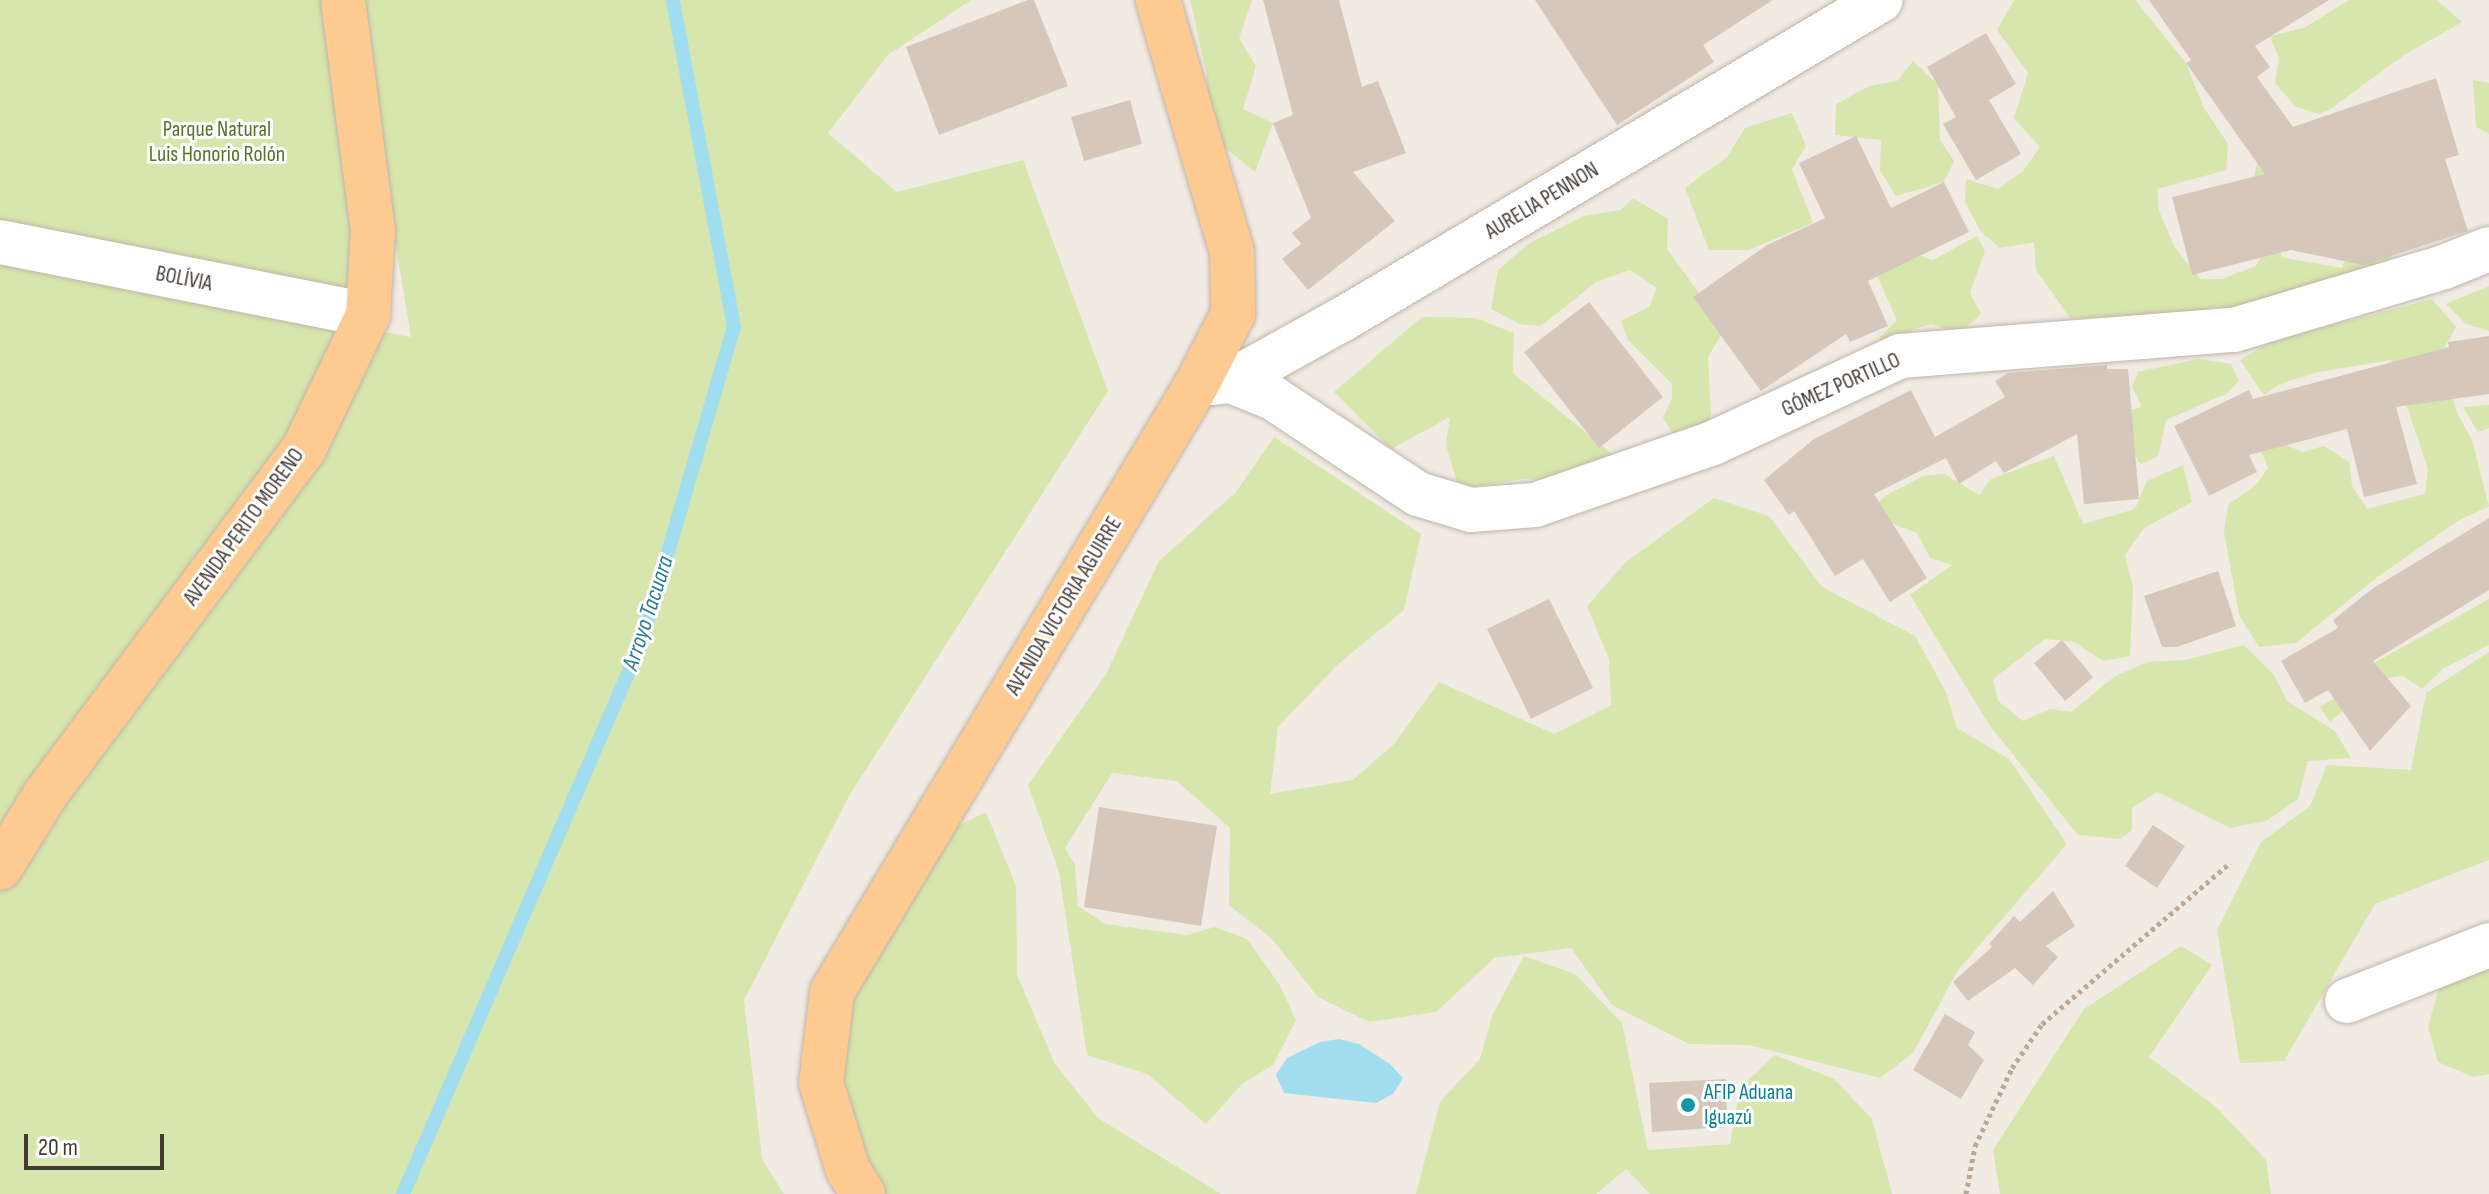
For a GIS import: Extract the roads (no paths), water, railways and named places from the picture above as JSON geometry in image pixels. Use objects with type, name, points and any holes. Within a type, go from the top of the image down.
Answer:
[{"type":"main road","name":"AVENIDA PERITO MORENO","points":[[0,868],[45,795],[304,449],[368,315],[373,231],[343,0]]},
{"type":"main road","name":"AVENIDA VICTORIA AGUIRRE","points":[[863,1194],[848,1170],[821,1083],[832,992],[1214,383],[1233,314],[1232,252],[1158,0]]},
{"type":"street","name":"AURELIA PENNON","points":[[1214,383],[1881,0]]},
{"type":"street","name":"BOLÍVIA","points":[[0,242],[368,315]]},
{"type":"street","name":"GÓMEZ PORTILLO","points":[[1214,383],[1273,398],[1418,494],[1471,510],[1535,505],[1713,443],[1900,356],[2234,330],[2444,267],[2489,249]]},
{"type":"street","points":[[2347,1001],[2489,945]]},
{"type":"water","points":[[1339,1039],[1359,1044],[1390,1064],[1403,1078],[1393,1094],[1376,1103],[1284,1093],[1276,1075],[1287,1058],[1320,1042]]},
{"type":"waterway","name":"Arroyo Tacuara","points":[[403,1194],[642,641],[734,327],[673,0]]},
{"type":"place","name":"AFIP Aduana Iguazú","points":[[1688,1105]]},
{"type":"park label","name":"Parque Natural Luis Honorio Rolón","points":[[217,142]]}]
